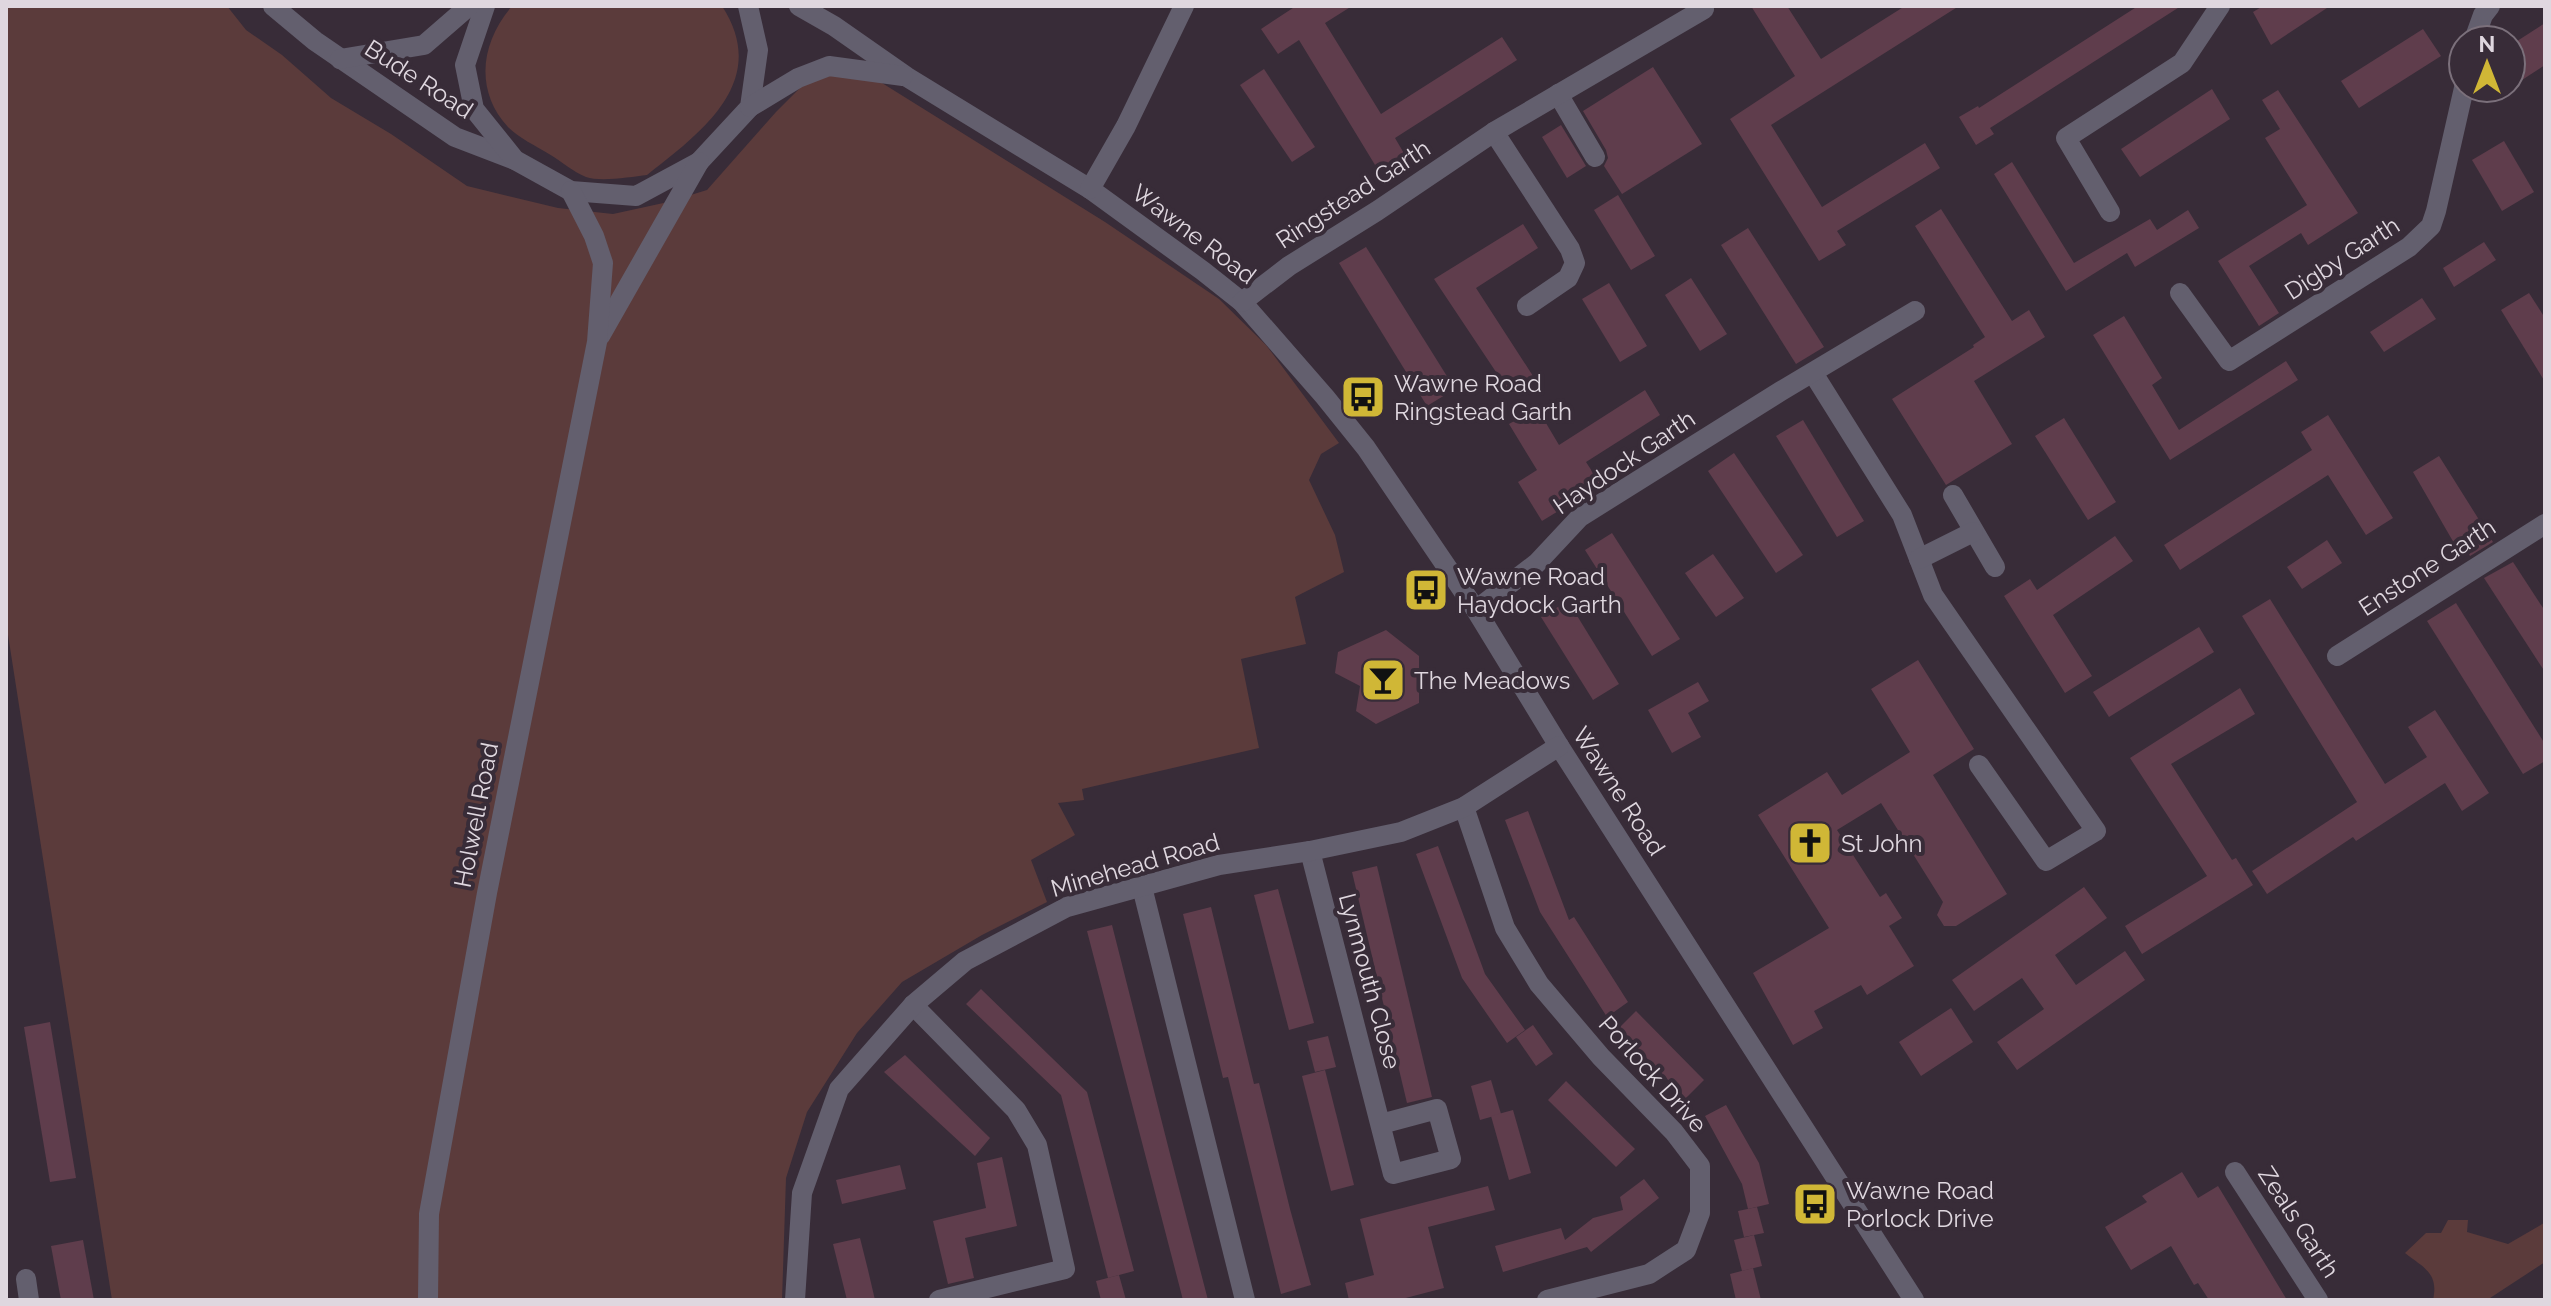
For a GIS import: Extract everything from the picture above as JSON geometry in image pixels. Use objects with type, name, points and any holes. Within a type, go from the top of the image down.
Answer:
[{"type":"street","name":"Bude Road","points":[[273,6],[340,59],[455,137],[515,160]]},
{"type":"street","name":"Bude Road","points":[[340,59],[424,45],[469,6]]},
{"type":"street","points":[[485,6],[465,65],[474,109],[515,160],[571,191],[636,196],[699,162]]},
{"type":"street","points":[[748,6],[758,50],[750,107]]},
{"type":"street","name":"Wawne Road","points":[[799,6],[834,26],[907,77],[1090,189],[1242,302],[1358,438],[1476,610],[1559,746],[1914,1300]]},
{"type":"street","points":[[1090,189],[1126,126],[1184,6]]},
{"type":"street","points":[[2110,212],[2066,138],[2182,63],[2220,6]]},
{"type":"street","points":[[2480,24],[2490,6]]},
{"type":"street","name":"Ringstead Garth","points":[[1242,302],[1289,266],[1494,132],[1704,9]]},
{"type":"street","name":"Wawne Road","points":[[699,162],[750,107],[798,78],[829,66],[907,77]]},
{"type":"street","points":[[1558,94],[1595,157]]},
{"type":"street","name":"Digby Garth","points":[[2180,293],[2229,361],[2409,247],[2431,226],[2460,104]]},
{"type":"street","points":[[1494,132],[1570,249],[1575,263],[1568,278],[1527,306]]},
{"type":"street","name":"Holwell Road","points":[[597,342],[699,162]]},
{"type":"street","name":"Holwell Road","points":[[428,1300],[429,1214],[487,893],[597,342],[603,263],[594,236],[571,191]]},
{"type":"street","name":"Haydock Garth","points":[[1476,610],[1537,563],[1580,517],[1915,311]]},
{"type":"street","points":[[1813,373],[1902,515],[1933,595],[2096,831],[2046,861],[1979,765]]},
{"type":"street","points":[[1953,495],[1995,567]]},
{"type":"street","name":"Enstone Garth","points":[[2337,656],[2545,524]]},
{"type":"street","points":[[1919,559],[1973,532]]},
{"type":"street","name":"Minehead Road","points":[[795,1300],[802,1193],[839,1089],[913,1005],[965,961],[1067,907],[1219,865],[1310,851],[1401,832],[1464,807],[1559,746]]},
{"type":"street","name":"Porlock Drive","points":[[1464,807],[1505,928],[1539,984],[1601,1057],[1674,1132],[1700,1166],[1700,1213],[1686,1250],[1649,1274],[1547,1300]]},
{"type":"street","name":"Lynmouth Close","points":[[1310,851],[1381,1124]]},
{"type":"street","points":[[1142,887],[1245,1300]]},
{"type":"street","points":[[913,1005],[1016,1110],[1037,1145],[1065,1269],[939,1300]]},
{"type":"street","name":"Zeals Garth","points":[[2235,1172],[2318,1300]]},
{"type":"shaded area","points":[[6,6],[227,6],[246,30],[282,55],[331,98],[467,186],[558,208],[613,214],[707,190],[803,85],[843,73],[874,78],[1105,222],[1219,299],[1266,345],[1339,443],[1321,454],[1309,480],[1335,535],[1344,572],[1295,597],[1306,644],[1241,659],[1259,748],[1082,789],[1084,800],[1058,803],[1075,835],[1031,860],[1047,902],[982,935],[902,982],[857,1033],[807,1112],[786,1178],[782,1300],[112,1300],[6,622]]},
{"type":"shaded area","points":[[512,6],[722,6],[735,33],[739,58],[734,81],[724,102],[708,122],[647,175],[607,179],[586,177],[512,131],[497,113],[490,98],[486,82],[488,50]]},
{"type":"shaded area","points":[[2448,1220],[2468,1220],[2467,1232],[2508,1244],[2544,1223],[2545,1262],[2487,1300],[2433,1300],[2432,1277],[2405,1253],[2426,1233],[2441,1233]]},
{"type":"building","points":[[1296,6],[1352,6],[1325,23],[1381,114],[1502,37],[1517,60],[1395,138],[1412,167],[1386,183],[1299,40],[1278,54],[1261,29]]},
{"type":"building","points":[[1751,6],[1787,6],[1821,59],[1905,6],[1959,6],[1771,125],[1822,207],[1925,143],[1940,168],[1837,231],[1846,245],[1819,261],[1730,119],[1795,76]]},
{"type":"building","points":[[2138,6],[2181,6],[1990,128],[1994,134],[1976,145],[1959,117],[1979,108]]},
{"type":"building","points":[[2263,6],[2330,6],[2271,45],[2253,12]]},
{"type":"building","points":[[2545,23],[2545,65],[2527,77],[2527,35]]},
{"type":"building","points":[[2423,29],[2441,56],[2359,108],[2341,81]]},
{"type":"building","points":[[1653,67],[1702,144],[1622,194],[1604,166],[1608,158],[1606,150],[1583,111]]},
{"type":"building","points":[[1264,69],[1315,147],[1292,162],[1240,85]]},
{"type":"building","points":[[2212,89],[2230,119],[2140,177],[2121,149]]},
{"type":"building","points":[[2278,90],[2358,213],[2308,245],[2301,233],[2249,266],[2279,313],[2259,326],[2218,261],[2307,205],[2265,138],[2280,129],[2262,100]]},
{"type":"building","points":[[1561,125],[1586,166],[1567,178],[1542,137]]},
{"type":"building","points":[[2504,141],[2534,192],[2502,211],[2472,160]]},
{"type":"building","points":[[2012,162],[2074,263],[2150,219],[2157,230],[2188,210],[2199,228],[2135,267],[2127,253],[2066,291],[1994,174]]},
{"type":"building","points":[[1618,195],[1655,256],[1631,270],[1594,210]]},
{"type":"building","points":[[1941,209],[2012,321],[2029,310],[2045,337],[1974,381],[2012,444],[1946,485],[1892,399],[1985,337],[1915,226]]},
{"type":"building","points":[[1523,224],[1538,248],[1476,288],[1533,376],[1510,393],[1434,279]]},
{"type":"building","points":[[1748,228],[1824,347],[1796,364],[1721,245]]},
{"type":"building","points":[[2484,242],[2496,260],[2454,287],[2443,268]]},
{"type":"building","points":[[1366,247],[1455,389],[1427,406],[1339,263]]},
{"type":"building","points":[[1691,278],[1727,334],[1700,351],[1665,295]]},
{"type":"building","points":[[1609,283],[1647,346],[1620,362],[1582,299]]},
{"type":"building","points":[[2529,293],[2545,318],[2545,382],[2501,310]]},
{"type":"building","points":[[2422,298],[2436,319],[2384,352],[2370,332]]},
{"type":"building","points":[[2124,316],[2162,378],[2152,385],[2179,430],[2286,361],[2298,380],[2170,460],[2093,335]]},
{"type":"building","points":[[1645,390],[1660,415],[1586,462],[1601,485],[1542,521],[1518,482],[1537,470],[1509,424],[1537,408],[1559,445]]},
{"type":"building","points":[[2328,415],[2393,518],[2366,535],[2328,475],[2180,570],[2164,545],[2312,450],[2301,432]]},
{"type":"building","points":[[2064,418],[2116,502],[2088,520],[2035,436]]},
{"type":"building","points":[[1803,420],[1864,521],[1837,537],[1776,436]]},
{"type":"building","points":[[1734,453],[1803,555],[1776,573],[1708,471]]},
{"type":"building","points":[[2439,456],[2493,542],[2470,556],[2468,553],[2462,557],[2413,472]]},
{"type":"building","points":[[1612,533],[1680,639],[1652,656],[1585,550]]},
{"type":"building","points":[[2115,536],[2133,561],[2053,615],[2092,676],[2065,693],[2004,596],[2030,579],[2037,590]]},
{"type":"building","points":[[2327,540],[2342,563],[2302,589],[2287,567]]},
{"type":"building","points":[[1713,554],[1744,598],[1716,617],[1685,573]]},
{"type":"building","points":[[2513,562],[2545,611],[2545,672],[2484,578]]},
{"type":"building","points":[[2270,599],[2385,784],[2427,757],[2408,727],[2435,710],[2489,793],[2462,811],[2445,783],[2356,841],[2353,837],[2267,894],[2252,871],[2357,802],[2242,616]]},
{"type":"building","points":[[1568,601],[1619,684],[1593,700],[1541,617]]},
{"type":"building","points":[[2456,603],[2545,744],[2545,761],[2523,774],[2427,621]]},
{"type":"building","points":[[2199,627],[2214,652],[2109,717],[2093,692]]},
{"type":"building","name":"The Meadows","points":[[1386,630],[1419,656],[1419,703],[1376,724],[1356,711],[1360,686],[1335,673],[1338,652]]},
{"type":"building","points":[[1918,660],[1974,749],[1933,775],[2007,894],[1956,926],[1944,926],[1937,915],[1943,902],[1881,803],[1837,830],[1880,897],[1886,893],[1902,918],[1889,926],[1914,966],[1867,995],[1861,985],[1814,1011],[1823,1028],[1793,1045],[1753,973],[1829,928],[1758,815],[1827,772],[1842,795],[1910,752],[1871,689]]},
{"type":"building","points":[[1698,682],[1709,701],[1688,713],[1701,737],[1672,753],[1648,710]]},
{"type":"building","points":[[2240,688],[2255,714],[2171,764],[2232,860],[2236,858],[2253,885],[2142,954],[2125,926],[2207,876],[2130,758]]},
{"type":"building","points":[[1528,811],[1569,920],[1574,917],[1628,1002],[1607,1017],[1540,912],[1505,820]]},
{"type":"building","points":[[1438,846],[1485,974],[1525,1030],[1507,1043],[1462,978],[1416,854]]},
{"type":"building","points":[[1377,866],[1432,1097],[1407,1103],[1352,872]]},
{"type":"building","points":[[2084,887],[2107,918],[2055,955],[2076,985],[2125,951],[2145,980],[2017,1070],[1997,1042],[2044,1009],[2022,978],[1974,1011],[1952,980]]},
{"type":"building","points":[[1278,889],[1314,1023],[1289,1030],[1254,895]]},
{"type":"building","points":[[1211,907],[1254,1084],[1259,1083],[1311,1285],[1281,1294],[1228,1077],[1223,1078],[1183,914]]},
{"type":"building","points":[[1112,925],[1208,1300],[1183,1300],[1087,931]]},
{"type":"building","points":[[981,989],[1087,1092],[1134,1271],[1108,1278],[1061,1095],[966,1004]]},
{"type":"building","points":[[1951,1008],[1973,1042],[1921,1076],[1899,1042]]},
{"type":"building","points":[[1636,1011],[1704,1080],[1686,1098],[1618,1029]]},
{"type":"building","points":[[50,1022],[76,1178],[50,1182],[24,1027]]},
{"type":"building","points":[[1533,1025],[1553,1054],[1536,1066],[1516,1037]]},
{"type":"building","points":[[1328,1036],[1336,1067],[1315,1072],[1307,1041]]},
{"type":"building","points":[[905,1055],[990,1138],[975,1156],[884,1072]]},
{"type":"building","points":[[1325,1070],[1354,1185],[1331,1191],[1302,1076]]},
{"type":"building","points":[[1491,1080],[1501,1114],[1480,1120],[1471,1086]]},
{"type":"building","points":[[1566,1081],[1635,1149],[1616,1167],[1548,1100]]},
{"type":"building","points":[[1726,1105],[1759,1163],[1769,1204],[1748,1209],[1742,1184],[1705,1116]]},
{"type":"building","points":[[1513,1110],[1531,1173],[1509,1180],[1491,1116]]},
{"type":"building","points":[[1002,1157],[1017,1226],[965,1238],[974,1278],[948,1284],[933,1221],[986,1208],[977,1163]]},
{"type":"building","points":[[900,1165],[906,1189],[842,1204],[836,1180]]},
{"type":"building","points":[[2182,1172],[2198,1198],[2218,1186],[2287,1300],[2209,1300],[2198,1283],[2194,1285],[2171,1246],[2131,1270],[2105,1227],[2147,1202],[2142,1196]]},
{"type":"building","points":[[1644,1179],[1659,1198],[1591,1252],[1587,1247],[1503,1272],[1495,1246],[1561,1228],[1565,1240],[1593,1218],[1623,1210],[1620,1197]]},
{"type":"building","points":[[1488,1186],[1495,1210],[1428,1227],[1444,1288],[1398,1300],[1349,1300],[1345,1283],[1374,1275],[1360,1219]]},
{"type":"building","points":[[1757,1207],[1764,1233],[1744,1237],[1738,1211]]},
{"type":"building","points":[[1754,1235],[1762,1266],[1742,1271],[1734,1240]]},
{"type":"building","points":[[860,1238],[875,1300],[847,1300],[833,1244]]},
{"type":"building","points":[[83,1240],[94,1300],[61,1300],[51,1246]]},
{"type":"building","points":[[1753,1268],[1761,1300],[1736,1300],[1730,1274]]},
{"type":"building","points":[[1119,1275],[1126,1300],[1101,1300],[1096,1281]]},
{"type":"place","name":"Wawne Road Ringstead Garth","points":[[1363,397]]},
{"type":"place","name":"Wawne Road Haydock Garth","points":[[1426,590]]},
{"type":"place","name":"The Meadows","points":[[1383,680]]},
{"type":"place","name":"St John","points":[[1810,843]]},
{"type":"place","name":"Wawne Road Porlock Drive","points":[[1815,1204]]}]
